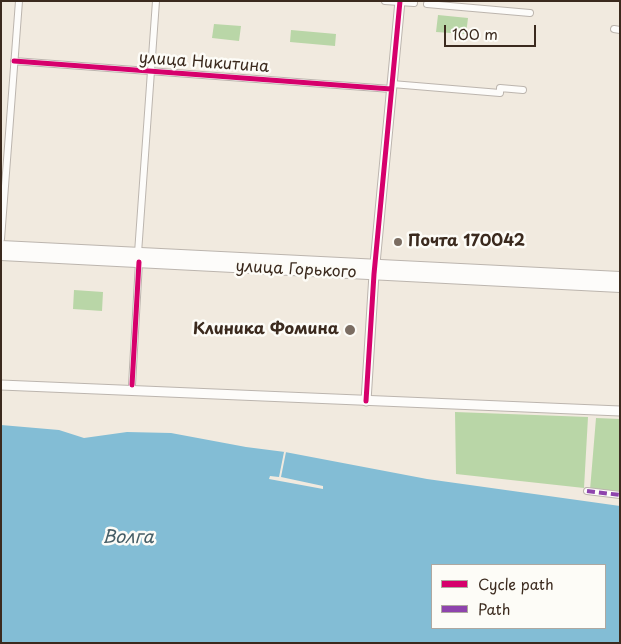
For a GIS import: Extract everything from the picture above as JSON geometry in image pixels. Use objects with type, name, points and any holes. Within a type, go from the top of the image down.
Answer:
[{"type":"main road","points":[[367,399],[374,269],[400,2]]},
{"type":"main road","name":"улица Горького","points":[[1,246],[138,257],[374,269],[620,277]]},
{"type":"main road","name":"улица Горького","points":[[1,255],[138,257]]},
{"type":"main road","name":"улица Горького","points":[[374,269],[620,287]]},
{"type":"main road","points":[[1,380],[367,399],[620,405]]},
{"type":"main road","points":[[1,385],[620,410]]},
{"type":"street","points":[[1,239],[19,1]]},
{"type":"street","points":[[132,386],[138,257],[156,1]]},
{"type":"street","points":[[386,1],[414,3]]},
{"type":"street","points":[[427,4],[530,13]]},
{"type":"street","name":"улица Никитина","points":[[14,62],[500,93],[500,88],[523,90]]},
{"type":"street","points":[[587,491],[620,494]]},
{"type":"green space","points":[[438,15],[468,18],[466,34],[436,32]]},
{"type":"green space","points":[[214,24],[241,26],[239,41],[212,38]]},
{"type":"green space","points":[[291,30],[336,34],[335,46],[290,42]]},
{"type":"green space","points":[[74,290],[103,292],[102,311],[73,309]]},
{"type":"green space","points":[[455,412],[588,417],[584,488],[456,474]]},
{"type":"green space","points":[[596,418],[620,419],[620,491],[590,490]]},
{"type":"water","name":"Волга","points":[[1,425],[59,430],[84,438],[127,432],[171,433],[427,479],[620,506],[620,643],[1,643]]},
{"type":"pier","points":[[284,452],[286,452],[281,477],[323,486],[323,489],[269,479],[270,476],[279,477]]},
{"type":"marked path","points":[[587,491],[620,495]]},
{"type":"cycle path","points":[[366,401],[374,274],[400,1]]},
{"type":"cycle path","points":[[14,61],[391,89]]},
{"type":"cycle path","points":[[132,385],[139,262]]},
{"type":"place","name":"Почта 170042","points":[[398,242]]},
{"type":"place","name":"Клиника Фомина","points":[[350,330]]}]
